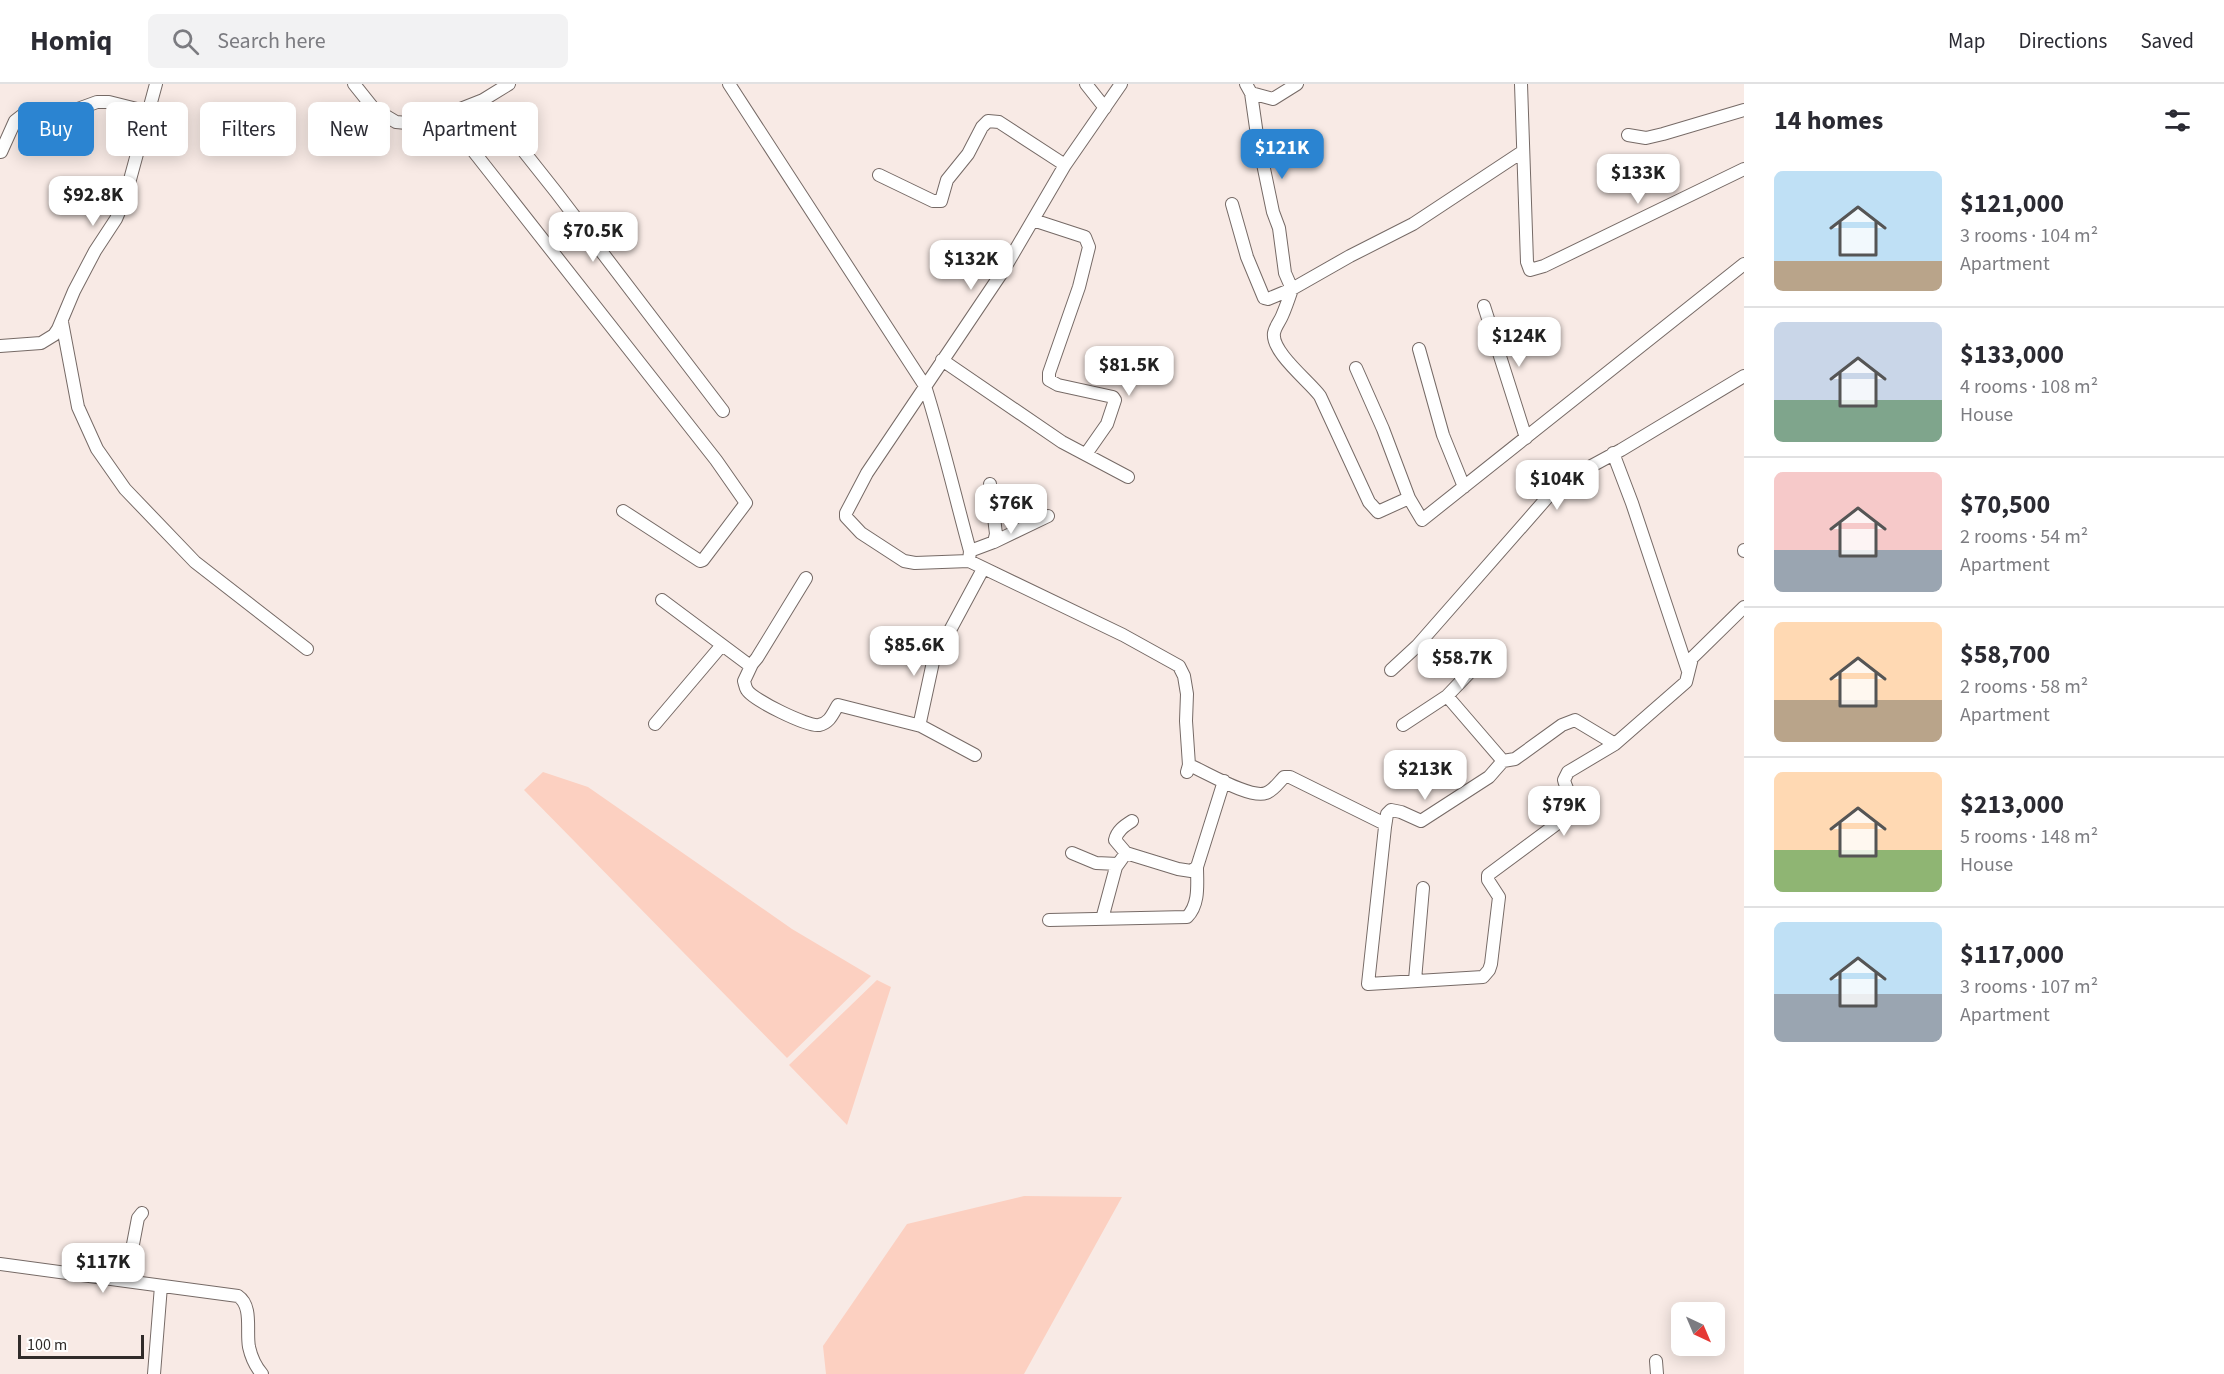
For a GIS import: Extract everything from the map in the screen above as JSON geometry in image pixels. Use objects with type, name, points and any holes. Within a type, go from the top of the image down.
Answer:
[{"type":"street","points":[[152,102],[156,84]]},
{"type":"street","points":[[354,84],[374,109],[396,122],[402,123]]},
{"type":"street","points":[[478,102],[509,84]]},
{"type":"street","points":[[729,84],[925,386],[937,424],[970,556],[983,569],[1123,635],[1179,666],[1184,676],[1186,694],[1188,769],[1256,794],[1265,793],[1284,777],[1290,777],[1385,824]]},
{"type":"street","points":[[1086,84],[1105,108]]},
{"type":"street","points":[[1048,516],[970,556],[915,563],[904,561],[861,533],[846,517],[846,513],[867,473],[1003,272],[1065,165],[1121,84]]},
{"type":"street","points":[[1249,88],[1273,99],[1297,84]]},
{"type":"street","points":[[1521,84],[1527,267],[1533,270],[1744,170]]},
{"type":"street","points":[[1249,88],[1273,212],[1279,228],[1285,273],[1292,289],[1274,333],[1275,342],[1290,364],[1320,396],[1375,511],[1378,512],[1409,498]]},
{"type":"street","points":[[483,100],[618,271],[723,411]]},
{"type":"street","points":[[1,152],[15,121],[24,114],[66,112],[98,102],[106,102]]},
{"type":"street","points":[[1628,135],[1646,138],[1744,110]]},
{"type":"street","points":[[879,175],[933,201],[940,201],[946,180],[968,154],[981,127],[993,120],[1065,165]]},
{"type":"street","points":[[1232,204],[1247,257],[1264,298],[1292,289],[1413,224],[1522,152]]},
{"type":"street","points":[[0,346],[41,343],[54,335],[95,251],[116,219],[125,198],[137,156]]},
{"type":"street","points":[[477,156],[709,452],[746,503],[700,561],[623,511]]},
{"type":"street","points":[[1033,220],[1085,237],[1088,241],[1089,247],[1079,287],[1049,373],[1049,380],[1058,385],[1113,397],[1107,424],[1086,454]]},
{"type":"street","points":[[1356,368],[1383,429],[1409,498],[1422,520],[1744,264]]},
{"type":"street","points":[[1484,306],[1526,438]]},
{"type":"street","points":[[62,322],[78,407],[97,449],[126,489],[195,562],[307,649]]},
{"type":"street","points":[[1419,349],[1443,435],[1464,487]]},
{"type":"street","points":[[942,360],[1062,442],[1128,477]]},
{"type":"street","points":[[1390,670],[1433,628],[1560,483],[1744,376]]},
{"type":"street","points":[[1613,453],[1688,672]]},
{"type":"street","points":[[990,483],[996,534],[994,542]]},
{"type":"street","points":[[921,726],[933,662],[983,569]]},
{"type":"street","points":[[806,578],[752,664],[744,681],[747,690],[757,699],[808,724],[819,725],[830,720],[838,705],[921,726],[975,755]]},
{"type":"street","points":[[662,600],[749,665],[752,664]]},
{"type":"street","points":[[1615,744],[1575,720],[1562,725],[1515,759],[1503,761],[1489,777],[1421,821],[1391,810],[1387,814],[1385,824],[1368,984],[1483,976],[1489,970],[1498,897],[1488,880],[1488,875],[1574,810],[1575,806],[1567,792],[1564,780],[1568,772],[1615,744],[1686,682],[1692,658],[1744,607]]},
{"type":"street","points":[[655,724],[722,645]]},
{"type":"street","points":[[1403,725],[1447,696],[1471,671],[1499,651]]},
{"type":"street","points":[[1447,696],[1503,761]]},
{"type":"street","points":[[1049,920],[1187,917],[1193,911],[1196,901],[1197,867],[1224,781]]},
{"type":"street","points":[[1132,821],[1121,828],[1115,840],[1126,853],[1178,869],[1191,871],[1197,867]]},
{"type":"street","points":[[1072,853],[1096,863],[1118,864]]},
{"type":"street","points":[[1102,919],[1118,864],[1126,853]]},
{"type":"street","points":[[1415,980],[1423,888]]},
{"type":"street","points":[[126,1281],[138,1218],[142,1213]]},
{"type":"street","points":[[0,1264],[238,1296],[247,1307],[249,1347],[262,1374]]},
{"type":"street","points":[[154,1374],[161,1286]]},
{"type":"shaded area","points":[[543,772],[588,787],[792,929],[871,976],[787,1058],[524,790]]},
{"type":"shaded area","points":[[877,980],[891,987],[847,1125],[789,1065]]},
{"type":"shaded area","points":[[1024,1196],[1122,1197],[1024,1374],[826,1374],[823,1346],[907,1224]]}]
